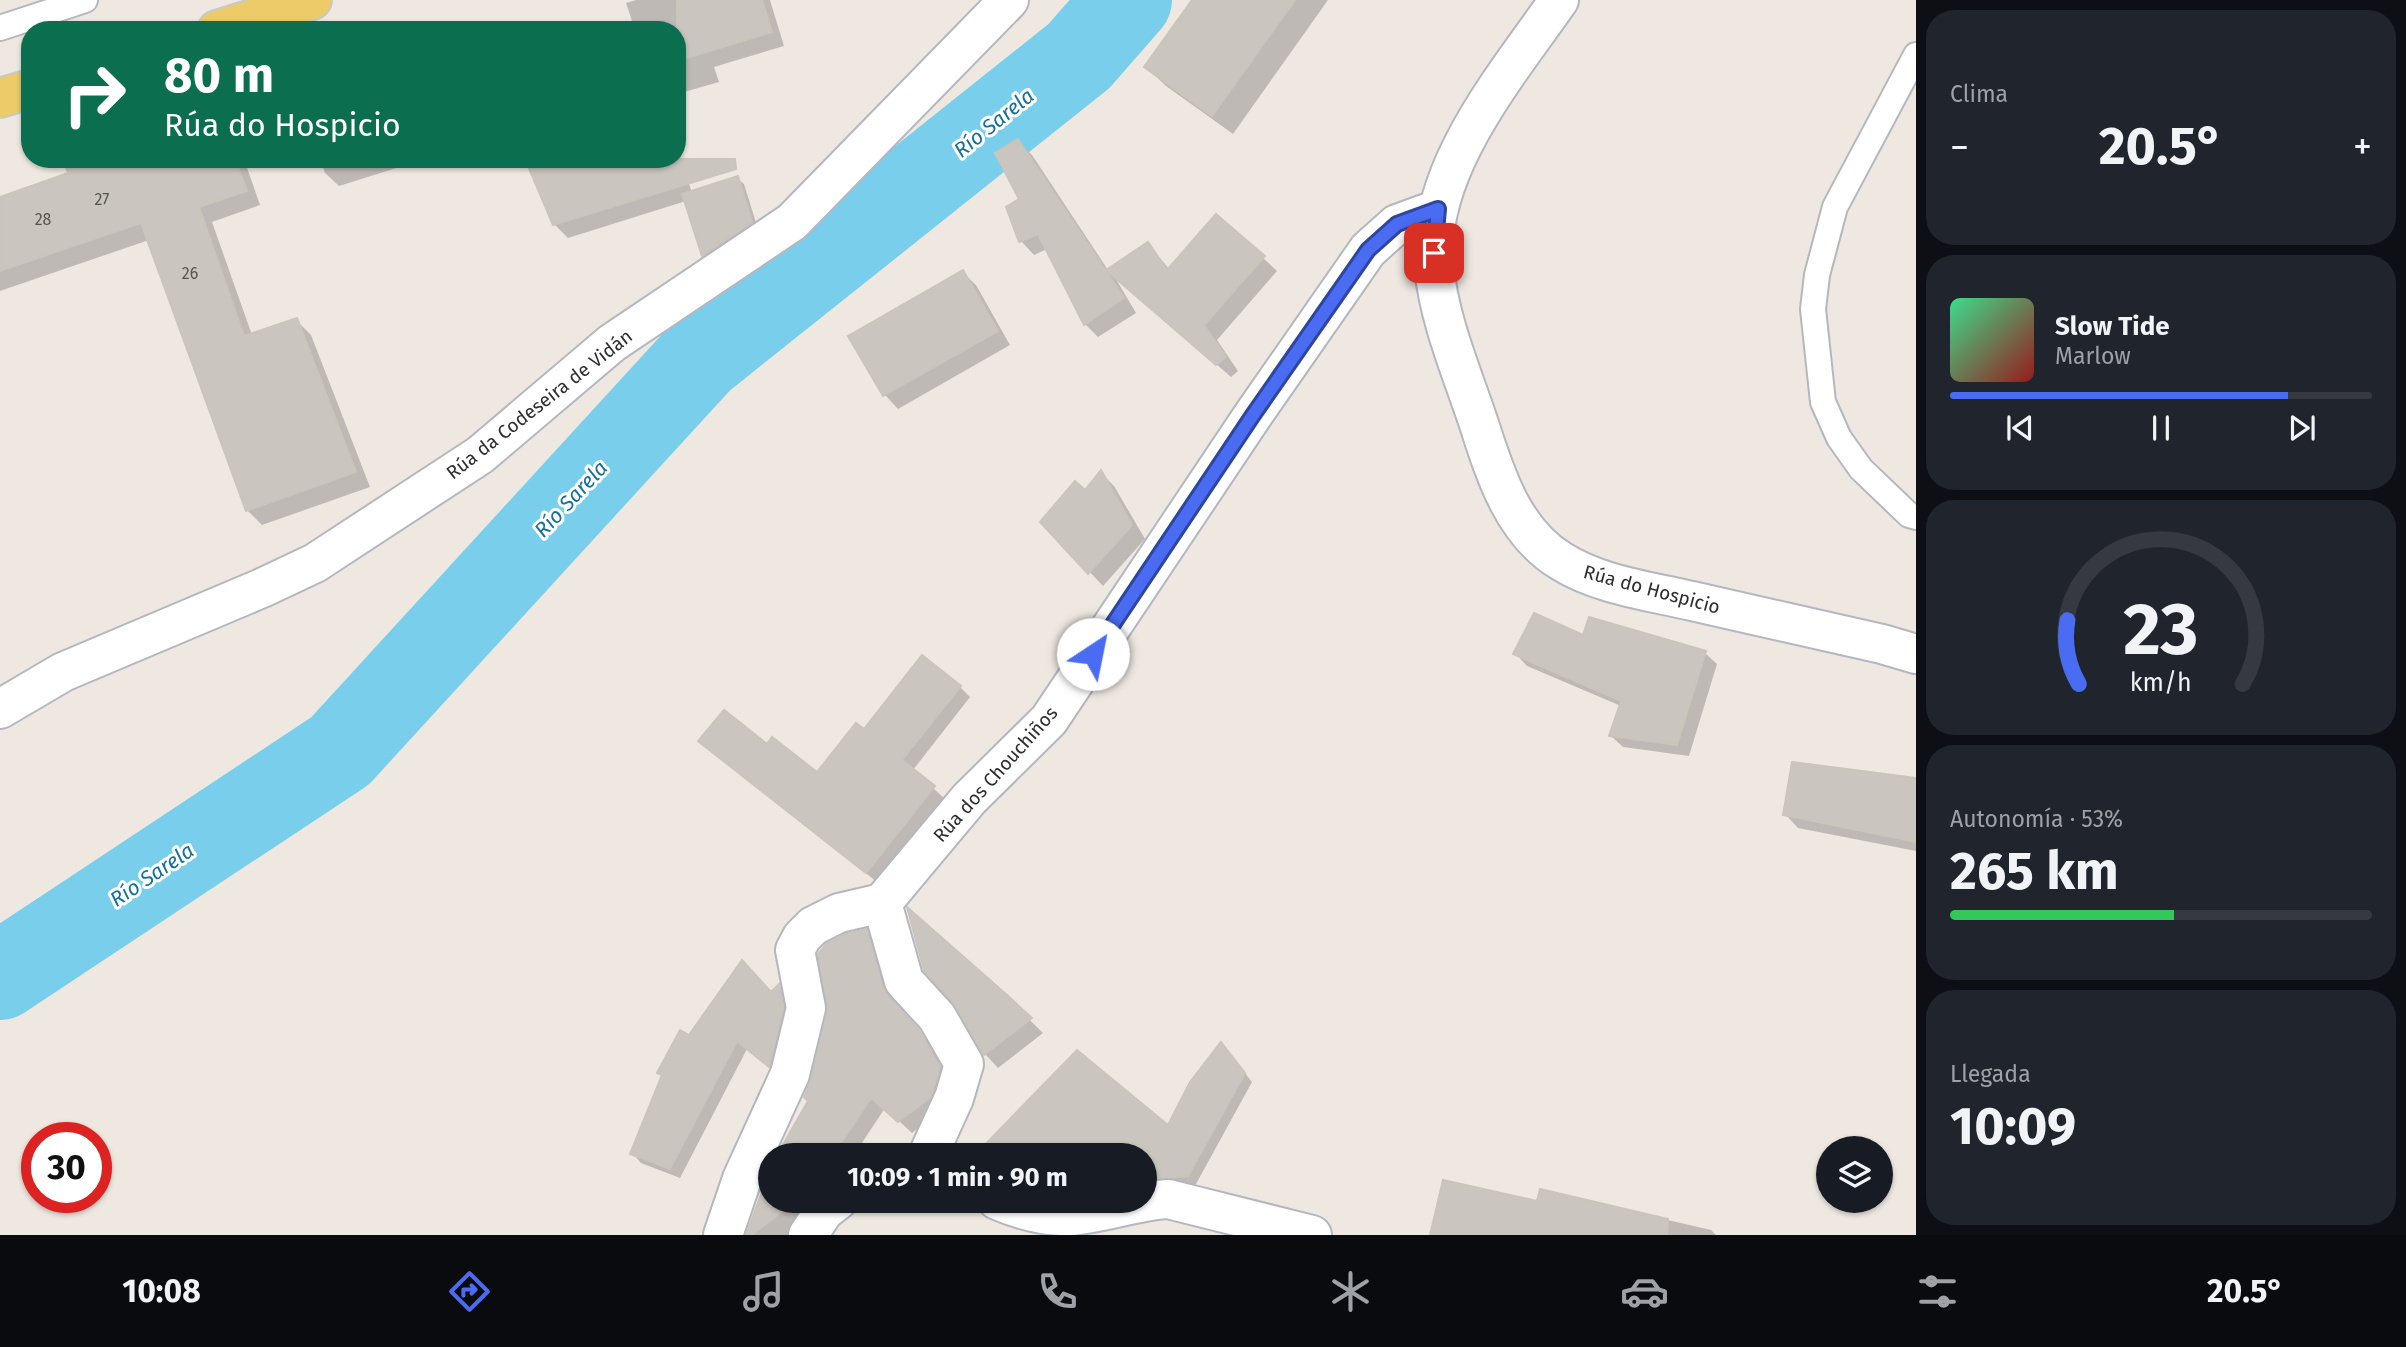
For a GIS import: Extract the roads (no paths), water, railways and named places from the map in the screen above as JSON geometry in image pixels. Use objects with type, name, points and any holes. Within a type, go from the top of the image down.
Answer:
[{"type":"main road","points":[[246,21],[312,0]]},
{"type":"main road","points":[[0,98],[21,92]]},
{"type":"street","name":"Rúa da Codeseira de Vidán","points":[[0,709],[63,672],[315,564],[480,455],[612,343],[792,222],[1009,0]]},
{"type":"street","points":[[1438,209],[1459,155],[1493,94],[1559,0]]},
{"type":"street","name":"Rúa do Hospicio","points":[[1438,209],[1433,237],[1434,268],[1442,310],[1487,451],[1513,510],[1540,547],[1562,562],[1626,586],[1916,654]]},
{"type":"street","name":"Rúa dos Chouchiños","points":[[882,903],[969,799],[1049,720],[1253,415],[1368,250],[1397,224],[1438,209]]},
{"type":"street","points":[[723,1235],[742,1179],[790,1074],[806,1008],[795,950],[802,937],[813,926],[839,913],[882,903],[904,981],[937,1017],[964,1064],[954,1098],[933,1143]]},
{"type":"street","points":[[1157,1201],[1168,1199],[1312,1235]]},
{"type":"street","points":[[808,1235],[823,1213]]},
{"type":"street","points":[[1041,1213],[1071,1216],[1088,1213]]},
{"type":"lane","points":[[21,21],[85,0]]},
{"type":"lane","points":[[0,28],[21,21]]},
{"type":"lane","points":[[1916,55],[1835,207],[1817,275],[1813,309],[1823,402],[1839,438],[1861,469],[1909,515],[1916,517]]},
{"type":"waterway","name":"Río Sarela","points":[[0,976],[340,751],[700,358],[1079,56],[1128,0]]}]
